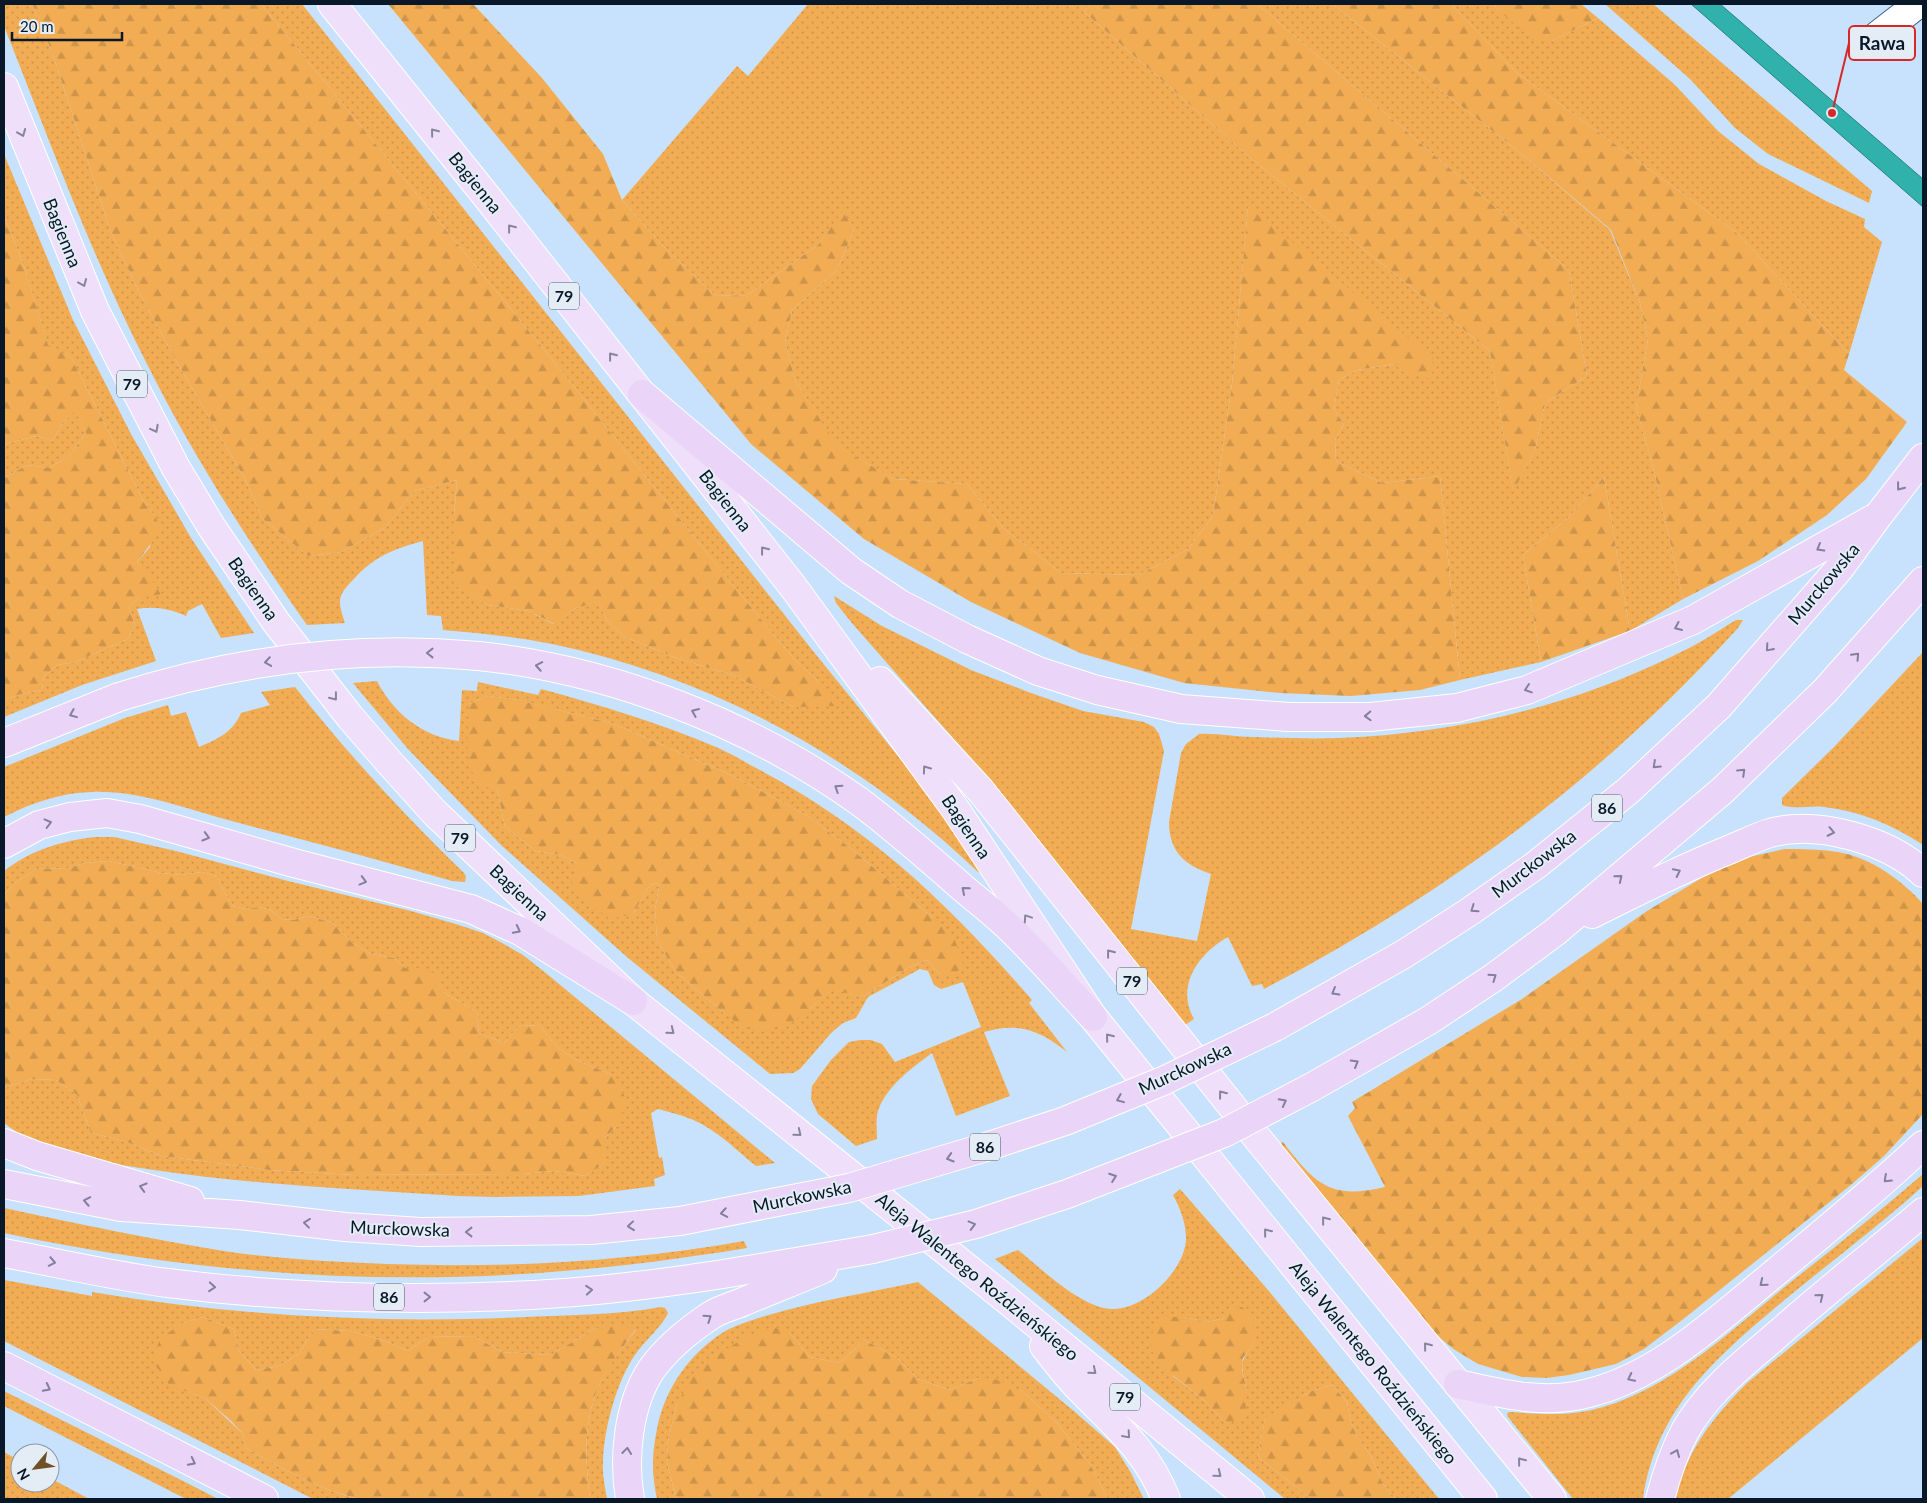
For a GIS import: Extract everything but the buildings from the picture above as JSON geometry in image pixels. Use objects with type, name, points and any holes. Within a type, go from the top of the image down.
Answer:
[{"type":"highway","points":[[642,394],[851,572],[900,604],[967,639],[1038,671],[1096,690],[1182,709],[1288,717],[1370,717],[1457,708],[1527,690],[1693,620],[1878,516]]},
{"type":"highway","name":"Murckowska","points":[[240,1215],[345,1227],[421,1232],[591,1230],[680,1221],[849,1188],[984,1148],[1065,1121],[1163,1081],[1275,1027],[1404,954],[1469,912],[1536,865],[1629,790],[1719,706],[1839,569],[1923,458]]},
{"type":"highway","name":"86","points":[[4,1253],[105,1273],[170,1283],[266,1292],[373,1297],[534,1295],[686,1280],[778,1276],[874,1249],[976,1224],[1085,1188],[1224,1134],[1312,1087],[1428,1021],[1493,978],[1555,932],[1723,790],[1825,690],[1923,581]]},
{"type":"highway","points":[[4,743],[119,698],[168,683],[224,670],[284,660],[350,653],[440,653],[479,656],[560,670],[617,684],[662,699],[747,736],[805,767],[858,802],[899,832],[1002,921],[1093,1017]]},
{"type":"highway","points":[[4,844],[39,825],[70,817],[107,814],[140,819],[294,863],[471,909],[520,932],[633,1001]]},
{"type":"highway","points":[[1555,932],[1706,858],[1771,833],[1805,829],[1822,830],[1861,838],[1894,852],[1915,865],[1923,873]]},
{"type":"highway","points":[[4,1143],[37,1156],[240,1215]]},
{"type":"highway","points":[[1458,1384],[1507,1396],[1550,1398],[1587,1394],[1618,1384],[1644,1371],[1679,1350],[1728,1311],[1873,1192],[1923,1146]]},
{"type":"highway","name":"86","points":[[4,1184],[121,1207],[240,1215]]},
{"type":"highway","points":[[1660,1499],[1665,1478],[1685,1432],[1699,1411],[1728,1377],[1815,1300],[1923,1212]]},
{"type":"highway","points":[[630,1499],[626,1453],[639,1394],[651,1370],[677,1342],[712,1315],[778,1276]]},
{"type":"highway","points":[[4,1366],[264,1499]]},
{"type":"main road","name":"Bagienna","points":[[332,4],[344,15],[794,588],[956,810],[1093,1017]]},
{"type":"main road","name":"Bagienna","points":[[4,87],[74,260],[114,350],[176,468],[247,582],[303,658],[350,717],[435,813],[633,1001]]},
{"type":"main road","name":"79","points":[[794,588],[981,791],[1258,1139],[1552,1499]]},
{"type":"main road","name":"Aleja Walentego Roździeńskiego","points":[[633,1001],[1001,1295],[1250,1499]]},
{"type":"main road","name":"Aleja Walentego Roździeńskiego","points":[[1093,1017],[1483,1499]]},
{"type":"main road","points":[[1001,1295],[1075,1384],[1123,1431],[1142,1453],[1166,1499]]},
{"type":"street","points":[[1869,42],[1918,4]]},
{"type":"green space","points":[[4,4],[32,4],[52,52],[111,232],[137,288],[174,357],[245,479],[263,519],[308,556],[341,552],[385,528],[414,491],[457,480],[454,517],[454,584],[487,605],[529,611],[553,624],[576,608],[599,601],[606,620],[625,637],[676,658],[735,676],[794,707],[818,681],[795,660],[735,588],[542,347],[261,4],[302,4],[813,651],[941,809],[985,875],[978,872],[932,831],[884,793],[833,759],[781,728],[726,701],[670,678],[612,659],[552,644],[443,630],[441,616],[427,615],[423,541],[385,554],[369,565],[350,583],[340,599],[345,623],[307,625],[202,465],[127,323],[71,197],[4,26]]},
{"type":"green space","points":[[32,4],[261,4],[542,347],[735,588],[795,660],[818,681],[837,706],[794,707],[735,676],[676,658],[625,637],[606,620],[599,602],[576,608],[554,624],[529,611],[487,605],[454,585],[454,517],[457,480],[414,491],[385,528],[341,552],[308,556],[263,519],[245,479],[174,357],[137,288],[111,232],[52,52]]},
{"type":"green space","points":[[388,4],[473,4],[542,78],[603,154],[622,200],[662,245],[716,296],[747,295],[818,245],[843,211],[854,230],[837,270],[792,310],[785,343],[796,382],[837,446],[894,479],[967,484],[1003,528],[1061,573],[1139,575],[1188,549],[1213,516],[1232,384],[1248,206],[1433,358],[1432,379],[1406,373],[1394,364],[1357,370],[1339,380],[1334,409],[1344,424],[1335,440],[1336,461],[1382,483],[1440,476],[1460,680],[1420,690],[1351,696],[1280,693],[1184,683],[1080,653],[971,602],[864,539],[751,444]]},
{"type":"green space","points":[[808,4],[1090,4],[1084,12],[1253,160],[1490,351],[1513,491],[1535,450],[1545,403],[1587,376],[1569,270],[1257,4],[1332,4],[1523,155],[1610,230],[1640,303],[1648,339],[1636,407],[1654,471],[1683,599],[1630,631],[1604,477],[1570,516],[1523,555],[1541,662],[1460,680],[1440,476],[1382,483],[1336,461],[1335,440],[1344,424],[1334,409],[1339,380],[1357,370],[1394,364],[1407,373],[1248,207],[1232,384],[1213,516],[1188,549],[1139,575],[1061,573],[1003,528],[967,484],[894,479],[836,446],[796,382],[785,343],[792,310],[837,270],[854,230],[843,212],[818,245],[747,295],[716,296],[662,245],[622,200],[737,66],[748,76]]},
{"type":"green space","points":[[1090,4],[1257,4],[1569,270],[1587,376],[1545,403],[1535,450],[1513,492],[1490,351],[1253,160],[1084,12]]},
{"type":"green space","points":[[1332,4],[1451,4],[1517,73],[1737,233],[1849,354],[1844,370],[1907,422],[1866,479],[1827,515],[1758,561],[1683,599],[1654,471],[1636,407],[1648,339],[1640,303],[1611,230],[1523,155]]},
{"type":"green space","points":[[1451,4],[1494,4],[1497,9],[1552,41],[1598,18],[1675,85],[1718,131],[1759,164],[1826,201],[1865,219],[1864,227],[1882,242],[1849,354],[1737,233],[1517,73]]},
{"type":"green space","points":[[1494,4],[1581,4],[1598,18],[1552,41],[1534,41],[1497,9]]},
{"type":"green space","points":[[1605,4],[1653,4],[1872,191],[1869,203],[1768,154],[1735,128],[1690,79]]},
{"type":"green space","points":[[4,154],[73,320],[131,434],[191,538],[254,633],[221,638],[202,604],[188,611],[186,616],[162,609],[137,609],[156,661],[82,685],[4,717],[4,700],[42,690],[44,676],[57,665],[75,662],[128,639],[135,625],[129,607],[139,598],[146,575],[137,562],[150,547],[154,515],[145,504],[71,357],[48,346],[25,269],[4,215]]},
{"type":"green space","points":[[4,215],[25,269],[48,345],[71,357],[145,504],[162,529],[137,562],[162,594],[139,598],[129,607],[135,625],[128,639],[75,662],[57,665],[44,676],[42,690],[4,700],[4,478],[27,465],[49,468],[69,456],[86,433],[75,411],[63,422],[52,441],[37,436],[4,444]]},
{"type":"green space","points":[[75,410],[86,433],[69,456],[49,468],[27,465],[4,478],[4,444],[37,436],[52,441],[63,422]]},
{"type":"green space","points":[[1604,477],[1630,631],[1541,662],[1523,555],[1570,516]]},
{"type":"green space","points":[[834,596],[882,626],[971,670],[1083,711],[1144,722],[1154,727],[1159,734],[1164,751],[1131,929],[1197,941],[1211,874],[1193,866],[1180,856],[1172,841],[1169,822],[1181,753],[1186,744],[1199,734],[1274,738],[1340,738],[1426,730],[1511,714],[1593,690],[1634,674],[1697,644],[1736,620],[1743,620],[1738,628],[1685,684],[1575,784],[1517,830],[1395,914],[1264,989],[1262,984],[1252,986],[1228,937],[1217,944],[1199,961],[1193,972],[1187,995],[1194,1019],[1185,1025],[1133,959],[1128,961],[995,786],[851,622],[836,603]]},
{"type":"green space","points":[[1923,652],[1923,845],[1888,825],[1850,812],[1824,807],[1792,807],[1782,805],[1782,798],[1834,747]]},
{"type":"green space","points":[[377,681],[400,713],[410,722],[421,729],[446,739],[459,741],[462,690],[477,691],[478,682],[538,695],[541,689],[563,695],[651,722],[731,754],[797,791],[835,816],[906,871],[938,900],[1001,965],[1032,1000],[1029,1003],[1067,1052],[1047,1038],[1028,1030],[1008,1028],[984,1032],[1010,1096],[956,1116],[932,1053],[902,1077],[883,1099],[877,1116],[877,1139],[856,1146],[818,1114],[811,1099],[812,1086],[831,1060],[849,1042],[871,1040],[882,1044],[895,1062],[981,1027],[963,982],[941,989],[934,985],[928,971],[920,969],[868,997],[856,1018],[843,1023],[832,1032],[800,1069],[793,1073],[770,1074],[627,957],[502,846],[408,749],[353,683]],"holes":[[[488,696],[518,700],[614,724],[731,775],[806,815],[849,847],[933,918],[941,975],[927,960],[908,968],[862,997],[830,988],[810,1009],[725,1014],[676,972],[657,940],[655,910],[659,887],[657,883],[650,885],[633,914],[577,863],[560,855],[536,851],[505,827],[497,789],[469,726],[469,704]]]},
{"type":"green space","points":[[295,687],[376,782],[463,872],[466,876],[465,882],[452,881],[160,801],[126,794],[91,792],[68,794],[35,803],[4,817],[4,767],[125,718],[168,705],[171,716],[186,712],[199,747],[229,730],[238,720],[241,713],[270,705],[261,692]]},
{"type":"green space","points":[[488,696],[519,700],[614,724],[731,775],[806,815],[849,847],[933,918],[955,940],[963,963],[955,977],[941,975],[927,960],[908,968],[862,997],[830,989],[810,1009],[787,1026],[768,1031],[744,1028],[676,972],[657,940],[655,910],[659,887],[657,883],[650,885],[633,914],[610,919],[571,888],[577,863],[560,855],[536,851],[505,827],[497,789],[485,786],[476,779],[468,756],[469,704]]},
{"type":"green space","points":[[95,837],[114,837],[176,851],[411,911],[483,933],[523,955],[775,1163],[756,1166],[707,1127],[685,1117],[658,1109],[651,1113],[659,1158],[662,1157],[665,1175],[654,1179],[655,1186],[579,1196],[458,1196],[230,1179],[95,1161],[38,1144],[4,1123],[4,1088],[32,1079],[56,1080],[77,1095],[91,1133],[124,1141],[162,1156],[269,1170],[354,1175],[523,1174],[554,1171],[585,1176],[605,1163],[605,1138],[617,1126],[614,1075],[582,1062],[563,1051],[547,1036],[540,1025],[519,1026],[504,1043],[479,1033],[477,1012],[443,992],[422,968],[405,968],[394,958],[371,954],[353,943],[333,923],[310,916],[293,920],[281,919],[271,910],[259,907],[245,909],[233,906],[217,876],[202,872],[181,875],[162,873],[109,861],[85,863],[68,868],[36,869],[15,883],[4,895],[4,871],[14,864],[36,852],[58,844]]},
{"type":"green space","points":[[1784,849],[1831,851],[1862,859],[1896,879],[1923,904],[1923,1114],[1884,1156],[1852,1184],[1686,1317],[1644,1349],[1616,1364],[1569,1375],[1546,1378],[1522,1377],[1478,1364],[1455,1350],[1430,1330],[1275,1146],[1283,1142],[1294,1157],[1315,1178],[1337,1190],[1366,1191],[1385,1187],[1348,1116],[1355,1108],[1352,1102],[1522,999],[1647,911],[1710,873],[1745,858]]},
{"type":"green space","points":[[109,861],[162,873],[181,875],[202,872],[217,876],[233,906],[245,909],[259,907],[271,910],[281,919],[293,920],[310,916],[333,923],[353,943],[371,954],[394,958],[405,968],[422,968],[438,975],[443,992],[477,1012],[479,1033],[504,1043],[519,1026],[540,1025],[547,1036],[563,1051],[582,1062],[614,1075],[627,1101],[617,1126],[605,1138],[605,1163],[585,1176],[554,1171],[523,1174],[354,1175],[269,1170],[162,1156],[124,1141],[91,1133],[77,1095],[56,1080],[32,1079],[4,1088],[4,895],[15,883],[36,869],[68,868],[85,863]]},
{"type":"green space","points":[[1923,1174],[1923,1186],[1763,1318],[1716,1361],[1695,1385],[1677,1409],[1662,1436],[1650,1466],[1643,1499],[1573,1499],[1508,1417],[1507,1414],[1509,1412],[1556,1414],[1591,1410],[1628,1398],[1652,1386],[1698,1357],[1719,1341]]},
{"type":"green space","points":[[1180,1189],[1268,1290],[1439,1499],[1396,1499],[1383,1484],[1371,1456],[1358,1438],[1351,1423],[1347,1402],[1332,1385],[1311,1391],[1265,1419],[1258,1457],[1311,1499],[1285,1499],[995,1259],[1018,1250],[1062,1286],[1087,1302],[1111,1309],[1123,1308],[1149,1296],[1171,1275],[1179,1263],[1186,1238],[1180,1210],[1173,1195]],"holes":[[[1184,1317],[1207,1322],[1225,1318],[1255,1342],[1243,1360],[1242,1365],[1247,1391],[1225,1423],[1206,1402],[1173,1376]]]},
{"type":"green space","points":[[4,1208],[88,1226],[230,1252],[348,1262],[432,1265],[522,1264],[611,1259],[744,1241],[747,1248],[609,1267],[493,1276],[352,1276],[282,1273],[142,1258],[4,1233]]},
{"type":"green space","points":[[1923,1238],[1923,1338],[1728,1499],[1676,1499],[1686,1466],[1694,1451],[1713,1422],[1735,1395],[1747,1383]]},
{"type":"green space","points":[[4,1280],[92,1296],[92,1292],[200,1307],[308,1316],[472,1319],[627,1312],[661,1307],[665,1308],[668,1313],[630,1363],[613,1404],[606,1434],[603,1461],[603,1476],[607,1499],[590,1499],[587,1469],[588,1424],[595,1395],[604,1374],[636,1330],[595,1328],[551,1355],[502,1352],[475,1337],[429,1336],[408,1351],[380,1339],[350,1331],[314,1329],[299,1354],[279,1366],[256,1370],[239,1351],[234,1329],[203,1317],[183,1323],[170,1385],[205,1398],[243,1434],[246,1448],[315,1484],[359,1499],[313,1499],[4,1341]]},
{"type":"green space","points":[[918,1282],[1115,1447],[1144,1499],[1108,1499],[1090,1464],[1057,1423],[1022,1391],[978,1378],[950,1390],[918,1379],[897,1358],[865,1340],[839,1363],[810,1357],[789,1332],[677,1403],[667,1445],[668,1466],[676,1499],[657,1499],[653,1453],[662,1410],[681,1372],[710,1341],[743,1323],[765,1316]]},
{"type":"green space","points":[[1242,1307],[1253,1315],[1255,1342],[1243,1358],[1242,1370],[1247,1391],[1245,1419],[1225,1423],[1206,1402],[1155,1361],[1150,1342],[1154,1327],[1161,1317],[1184,1317],[1207,1322],[1225,1318],[1231,1308]]},
{"type":"green space","points":[[203,1317],[234,1329],[239,1351],[256,1370],[279,1366],[299,1354],[314,1329],[350,1331],[380,1339],[408,1351],[429,1336],[475,1337],[502,1352],[551,1355],[595,1328],[618,1325],[636,1329],[613,1361],[595,1395],[588,1424],[587,1439],[590,1499],[359,1499],[315,1484],[246,1448],[243,1434],[205,1398],[170,1386],[153,1361],[160,1338],[183,1323]]},
{"type":"green space","points":[[772,1327],[789,1332],[810,1357],[839,1363],[865,1340],[897,1358],[918,1379],[950,1390],[978,1378],[995,1379],[1022,1391],[1057,1423],[1090,1464],[1108,1499],[676,1499],[668,1466],[667,1445],[677,1403],[695,1373],[714,1357],[744,1338]]},
{"type":"green space","points":[[1332,1385],[1347,1402],[1351,1423],[1358,1438],[1371,1456],[1383,1484],[1396,1499],[1311,1499],[1258,1457],[1265,1418],[1311,1391]]},
{"type":"green space","points":[[4,1391],[218,1499],[186,1499],[4,1406]]},
{"type":"green space","points":[[4,1452],[10,1455],[10,1493],[60,1493],[60,1483],[89,1499],[4,1499]]},
{"type":"shaded area","points":[[1691,4],[1720,4],[1923,179],[1923,207]]},
{"type":"place","name":"Rawa","points":[[1832,113]]}]
